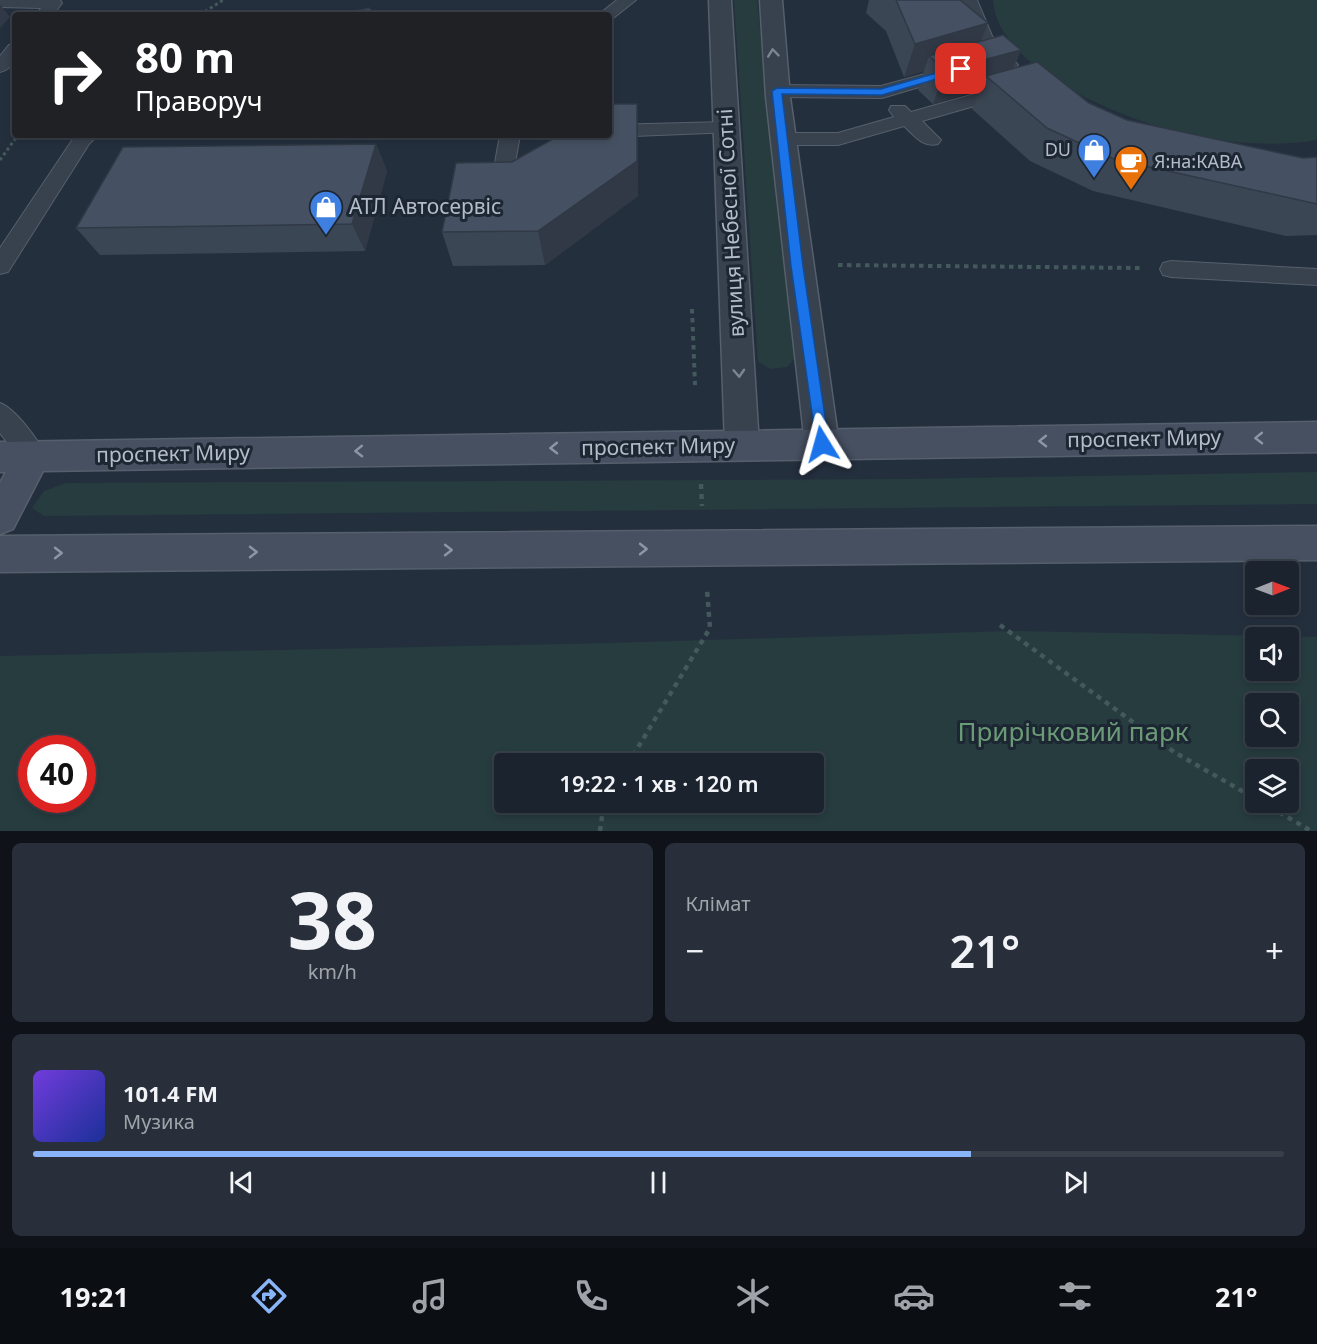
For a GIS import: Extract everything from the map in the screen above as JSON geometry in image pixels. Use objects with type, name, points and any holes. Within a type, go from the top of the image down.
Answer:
[{"type":"main road","name":"проспект Миру","points":[[16,456],[1317,437]]},
{"type":"main road","points":[[0,517],[16,456]]},
{"type":"main road","points":[[0,554],[1317,543]]},
{"type":"street","name":"вулиця Небесної Сотні","points":[[720,0],[742,445]]},
{"type":"street","points":[[771,0],[771,29],[777,91],[797,266],[822,444]]},
{"type":"lane","points":[[610,12],[628,0]]},
{"type":"lane","points":[[783,139],[838,139],[907,120],[1027,81],[1000,57],[976,24],[969,0]]},
{"type":"lane","points":[[0,2],[54,3],[46,12]]},
{"type":"lane","points":[[0,67],[12,53]]},
{"type":"lane","points":[[777,91],[882,92],[1000,57]]},
{"type":"lane","points":[[882,92],[907,120],[931,140]]},
{"type":"lane","points":[[612,131],[726,128]]},
{"type":"lane","points":[[0,266],[84,138]]},
{"type":"lane","points":[[502,174],[509,138]]},
{"type":"lane","points":[[1171,269],[1317,277]]},
{"type":"lane","points":[[0,414],[16,456]]},
{"type":"path","points":[[205,12],[223,0]]},
{"type":"path","points":[[0,160],[16,138]]},
{"type":"path","points":[[834,265],[1171,269]]},
{"type":"path","points":[[692,309],[695,385]]},
{"type":"path","points":[[700,480],[702,510]]},
{"type":"path","points":[[635,753],[710,628],[707,587]]},
{"type":"path","points":[[1000,625],[1174,752],[1245,793]]},
{"type":"path","points":[[600,831],[602,813]]},
{"type":"path","points":[[1281,813],[1311,831]]},
{"type":"green space","points":[[734,0],[757,0],[795,358],[787,367],[771,369],[758,362]]},
{"type":"green space","points":[[993,0],[1317,0],[1317,140],[1264,144],[1212,139],[1185,134],[1116,111],[1080,95],[1047,75],[1020,52],[1001,27]]},
{"type":"green space","points":[[1317,472],[1317,504],[44,516],[32,508],[44,491],[66,483],[908,479]]},
{"type":"green space","name":"Прирічковий парк","points":[[1010,631],[1245,636],[1245,681],[1299,681],[1299,637],[1317,637],[1317,831],[0,831],[0,656],[609,643]]},
{"type":"building","points":[[896,0],[960,0],[988,23],[915,44]]},
{"type":"building","points":[[370,8],[371,12],[347,12]]},
{"type":"building","points":[[1003,35],[1021,50],[945,70],[929,56]]},
{"type":"building","points":[[1037,62],[1089,103],[1127,120],[1303,158],[1317,157],[1317,204],[1114,159],[1047,128],[986,76]]},
{"type":"building","points":[[612,104],[637,104],[637,161],[538,231],[442,232],[456,163],[512,162],[551,138],[612,138]]},
{"type":"building","points":[[376,144],[352,224],[76,228],[123,147]]},
{"type":"place","name":"DU","points":[[1094,179]]},
{"type":"place","name":"Я:на:КАВА","points":[[1131,191]]},
{"type":"place","name":"АТЛ Автосервіс","points":[[326,236]]},
{"type":"route","points":[[822,444],[797,266],[777,91],[882,92],[961,69]]}]
